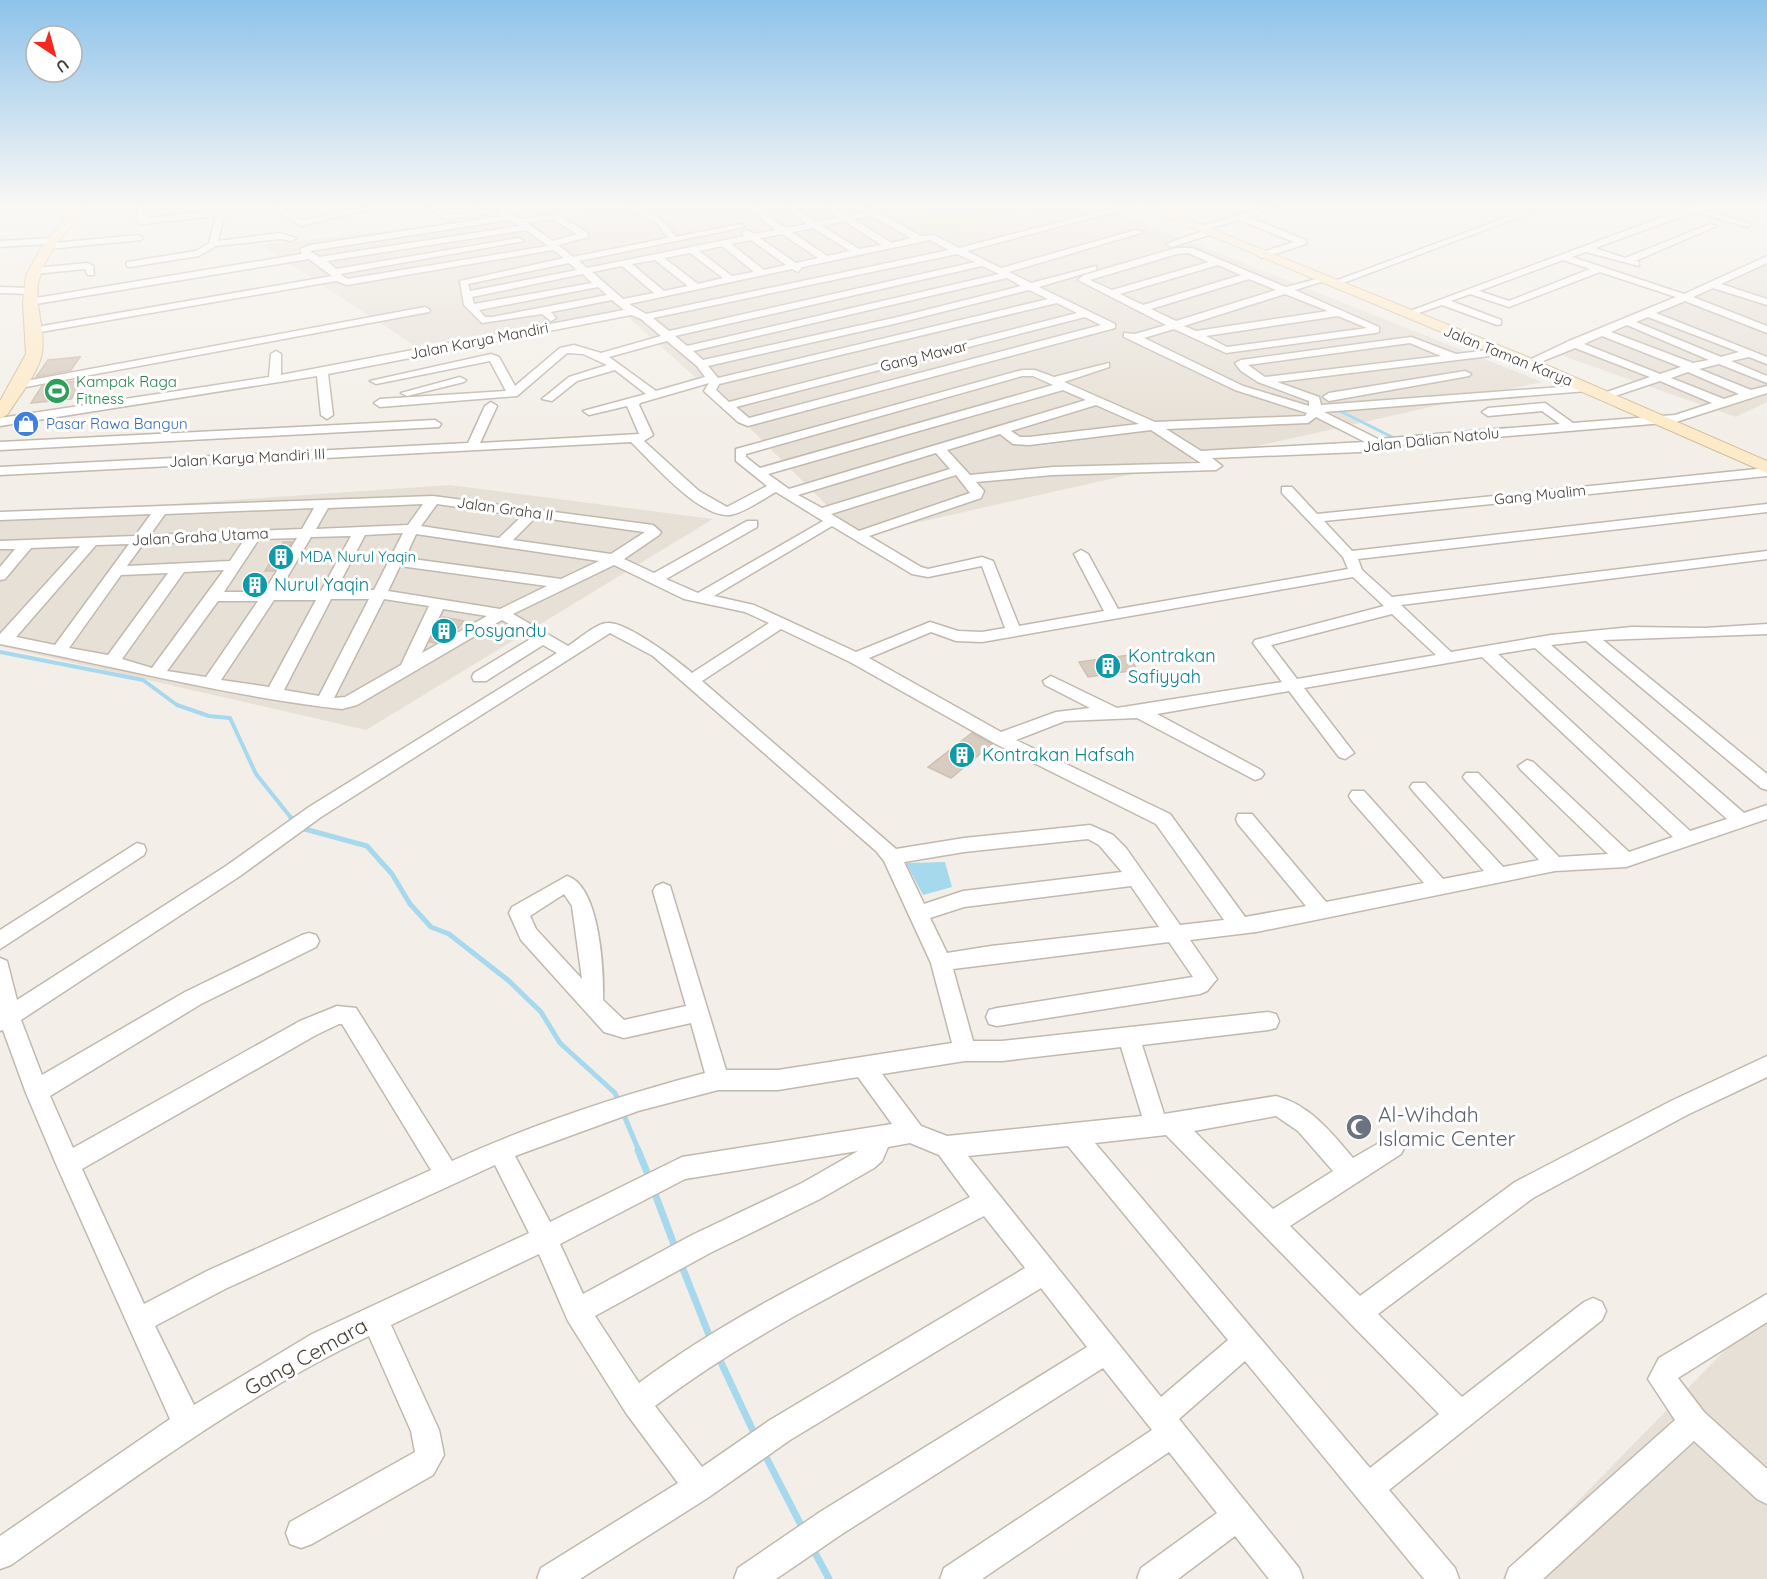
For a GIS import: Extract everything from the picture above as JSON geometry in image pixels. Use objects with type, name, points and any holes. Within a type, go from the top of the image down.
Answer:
[{"type":"street","points":[[0,414],[34,356],[35,330],[30,296],[33,281]]},
{"type":"street","points":[[132,281],[133,285]]},
{"type":"street","points":[[0,290],[30,296],[162,281]]},
{"type":"street","points":[[35,330],[305,281]]},
{"type":"street","points":[[466,281],[463,283],[471,308],[479,318],[488,321],[544,310],[662,294],[728,281]]},
{"type":"street","points":[[466,295],[536,281]]},
{"type":"street","points":[[596,281],[632,312],[645,317],[685,350],[701,364],[713,381]]},
{"type":"street","points":[[646,281],[662,294]]},
{"type":"street","points":[[688,281],[696,287]]},
{"type":"street","points":[[645,317],[821,281]]},
{"type":"street","points":[[598,357],[668,336],[901,281]]},
{"type":"street","points":[[685,350],[975,281]]},
{"type":"street","points":[[1020,281],[1107,327],[1239,388],[1315,407],[1587,388]]},
{"type":"street","points":[[701,364],[878,325],[1052,281]]},
{"type":"street","points":[[1086,281],[1109,294],[1177,324],[1194,335],[1230,351],[1375,329],[1263,281]]},
{"type":"street","points":[[1109,294],[1155,281]]},
{"type":"street","points":[[1142,309],[1233,281]]},
{"type":"street","points":[[1134,338],[1326,281]]},
{"type":"street","name":"Jalan Taman Karya","points":[[1326,281],[1529,363],[1764,465]]},
{"type":"street","points":[[1407,314],[1498,281]]},
{"type":"street","points":[[1469,291],[1509,304],[1569,281]]},
{"type":"street","points":[[1635,281],[1720,310],[1767,330]]},
{"type":"street","points":[[1529,363],[1719,281]]},
{"type":"street","points":[[815,282],[859,310],[937,372]]},
{"type":"street","points":[[471,308],[600,284]]},
{"type":"street","points":[[1712,284],[1767,311]]},
{"type":"street","points":[[1720,310],[1767,289]]},
{"type":"street","points":[[1745,299],[1767,302]]},
{"type":"street","points":[[589,411],[653,394],[898,339],[1058,300]]},
{"type":"street","points":[[1442,301],[1497,321]]},
{"type":"street","points":[[15,386],[425,310]]},
{"type":"street","points":[[544,310],[558,326]]},
{"type":"street","name":"Jalan Karya Mandiri","points":[[0,422],[322,372],[632,312]]},
{"type":"street","points":[[1645,312],[1767,361]]},
{"type":"street","points":[[1194,335],[1339,313]]},
{"type":"street","name":"Gang Mawar","points":[[728,406],[1086,314]]},
{"type":"street","points":[[1686,328],[1733,316]]},
{"type":"street","points":[[1625,321],[1767,380]]},
{"type":"street","points":[[713,381],[710,389],[744,421],[753,421],[1107,327]]},
{"type":"street","points":[[1727,344],[1767,330]]},
{"type":"street","points":[[1600,332],[1749,394]]},
{"type":"street","points":[[1376,443],[1244,369],[1241,363],[1411,340],[1452,356]]},
{"type":"street","points":[[1573,343],[1724,403]]},
{"type":"street","points":[[380,404],[513,394],[564,350],[575,348],[629,373],[653,394]]},
{"type":"street","points":[[1265,380],[1498,352]]},
{"type":"street","points":[[1605,396],[1690,368],[1750,353]]},
{"type":"street","points":[[275,380],[276,354]]},
{"type":"street","points":[[375,381],[492,357],[513,394]]},
{"type":"street","points":[[1425,359],[1450,377]]},
{"type":"street","points":[[372,362],[380,404]]},
{"type":"street","points":[[450,365],[471,397]]},
{"type":"street","points":[[757,473],[900,433],[1059,383],[1105,365]]},
{"type":"street","points":[[548,399],[573,379],[616,366]]},
{"type":"street","points":[[322,372],[327,415]]},
{"type":"street","points":[[702,597],[827,517],[964,475],[1216,466],[1153,426],[1100,400],[1035,373],[1026,372],[742,451],[740,458],[782,491],[827,517],[857,536],[922,573],[982,561],[988,564],[1014,632]]},
{"type":"street","points":[[1003,430],[1017,441],[1029,441],[1153,426],[1308,419],[1315,407],[1466,374]]},
{"type":"street","points":[[380,404],[459,380]]},
{"type":"street","name":"Jalan Dalian Natolu","points":[[1200,455],[1360,448],[1376,443],[1661,420],[1676,418],[1767,389]]},
{"type":"street","points":[[637,400],[633,405],[647,435],[635,439],[700,499],[722,512],[782,491],[935,450],[1100,400]]},
{"type":"street","points":[[472,447],[491,406]]},
{"type":"street","points":[[1488,412],[1545,407],[1571,427]]},
{"type":"street","points":[[430,449],[437,411]]},
{"type":"street","points":[[857,536],[970,498],[978,490],[935,450],[900,433],[872,414]]},
{"type":"street","points":[[0,446],[435,424]]},
{"type":"street","points":[[299,456],[312,430]]},
{"type":"street","points":[[170,462],[189,436]]},
{"type":"street","name":"Jalan Karya Mandiri III","points":[[0,471],[635,439]]},
{"type":"street","name":"Gang Mualim","points":[[1313,518],[1764,465]]},
{"type":"street","points":[[1287,490],[1349,556],[1356,572],[1448,658]]},
{"type":"street","points":[[3,639],[112,661],[156,674],[324,702],[381,594],[412,529],[433,500]]},
{"type":"street","name":"Jalan Graha II","points":[[0,516],[160,511],[325,502],[433,500],[653,530],[654,533],[614,558],[502,614],[345,704],[324,702]]},
{"type":"street","points":[[210,684],[269,596],[325,502]]},
{"type":"street","points":[[1349,556],[1767,508]]},
{"type":"street","points":[[59,650],[160,511]]},
{"type":"street","points":[[502,542],[533,513]]},
{"type":"street","points":[[655,579],[752,524]]},
{"type":"street","points":[[274,693],[361,529]]},
{"type":"street","name":"Jalan Graha Utama","points":[[0,545],[309,531],[412,529],[614,558],[689,596],[749,608],[856,658],[1000,739],[1163,819],[1240,926]]},
{"type":"street","points":[[156,674],[214,597],[255,534]]},
{"type":"street","points":[[3,639],[91,542]]},
{"type":"street","points":[[0,576],[26,544]]},
{"type":"street","points":[[1081,554],[1114,615]]},
{"type":"street","points":[[1345,753],[1295,685],[1261,645],[1262,642],[1392,605],[1767,555]]},
{"type":"street","points":[[397,561],[562,585]]},
{"type":"street","points":[[115,571],[235,565]]},
{"type":"street","points":[[112,661],[179,568]]},
{"type":"street","points":[[856,658],[928,627],[964,637],[1014,632],[1356,572]]},
{"type":"street","points":[[214,597],[381,594],[438,603],[502,614],[568,653]]},
{"type":"street","points":[[408,667],[438,603]]},
{"type":"street","points":[[691,681],[780,623]]},
{"type":"street","points":[[5,1019],[233,871],[315,812],[609,627],[659,653],[883,846],[892,858],[941,963],[965,1052]]},
{"type":"street","points":[[1000,739],[1062,716],[1082,713],[1119,716],[1539,643],[1589,636],[1767,628]]},
{"type":"street","points":[[1589,636],[1767,784]]},
{"type":"street","points":[[480,677],[543,638]]},
{"type":"street","points":[[1539,643],[1742,822]]},
{"type":"street","points":[[1486,652],[1688,839]]},
{"type":"street","points":[[1051,681],[1119,716]]},
{"type":"street","points":[[1139,712],[1255,774]]},
{"type":"street","points":[[1527,766],[1626,860]]},
{"type":"street","points":[[1472,777],[1555,864]]},
{"type":"street","points":[[1419,787],[1498,874]]},
{"type":"street","points":[[1358,796],[1439,886]]},
{"type":"street","points":[[941,963],[991,954],[1240,926],[1555,864],[1626,860],[1767,812]]},
{"type":"street","points":[[1245,819],[1322,911]]},
{"type":"street","points":[[892,858],[964,845],[1085,831],[1106,840],[1119,853],[1205,976],[1203,983],[997,1017]]},
{"type":"street","points":[[0,941],[137,850]]},
{"type":"street","points":[[918,914],[963,899],[1135,878]]},
{"type":"street","points":[[592,1001],[592,974],[582,904],[567,884],[519,913],[528,934],[612,1025],[621,1029],[698,1011]]},
{"type":"street","points":[[663,891],[718,1080]]},
{"type":"street","points":[[37,1093],[52,1081],[193,998],[309,940]]},
{"type":"street","points":[[0,967],[5,1019],[138,1321],[180,1405],[186,1425]]},
{"type":"street","points":[[68,1164],[308,1028],[337,1015],[348,1014],[447,1175]]},
{"type":"street","points":[[138,1321],[216,1280],[500,1151],[638,1101],[718,1080],[778,1080],[965,1052],[1002,1052],[1268,1022]]},
{"type":"street","points":[[1129,1037],[1163,1125],[1270,1225],[1460,1415]]},
{"type":"street","points":[[863,1066],[912,1132],[947,1147],[1163,1125],[1283,1107],[1297,1115],[1351,1173]]},
{"type":"street","points":[[1358,1313],[1524,1190],[1679,1108],[1767,1066]]},
{"type":"street","name":"Gang Cemara","points":[[0,1554],[186,1425],[322,1344],[545,1238],[630,1192],[682,1168],[912,1132]]},
{"type":"street","points":[[1073,1134],[1444,1579]]},
{"type":"street","points":[[577,1312],[701,1244],[811,1191],[866,1160],[874,1153],[878,1138]]},
{"type":"street","points":[[1270,1225],[1393,1146]]},
{"type":"street","points":[[947,1147],[1288,1579]]},
{"type":"street","points":[[500,1151],[545,1238],[577,1312],[636,1403],[699,1487]]},
{"type":"street","points":[[636,1403],[693,1360],[744,1328],[988,1201]]},
{"type":"street","points":[[552,1579],[699,1487],[780,1430],[1044,1271]]},
{"type":"street","points":[[1765,1483],[1694,1422],[1664,1385],[1662,1379],[1665,1371],[1767,1307]]},
{"type":"street","points":[[1368,1488],[1593,1311]]},
{"type":"street","points":[[301,1533],[423,1465],[430,1455],[425,1430],[375,1319]]},
{"type":"street","points":[[955,1579],[1166,1425],[1246,1342]]},
{"type":"street","points":[[749,1579],[831,1523],[1106,1350]]},
{"type":"street","points":[[1520,1579],[1694,1422]]},
{"type":"street","points":[[1152,1579],[1238,1516]]},
{"type":"shaded area","points":[[316,281],[1288,281],[1542,382],[857,536],[731,409],[621,311],[415,346]]},
{"type":"shaded area","points":[[1717,281],[1767,281],[1767,402],[1736,417],[1552,352]]},
{"type":"shaded area","points":[[450,485],[713,519],[366,730],[0,646],[0,516]]},
{"type":"shaded area","points":[[1767,1307],[1767,1579],[1502,1579]]},
{"type":"water","points":[[945,862],[952,887],[923,895],[906,863]]},
{"type":"building","points":[[80,357],[71,370],[36,377],[48,360]]},
{"type":"building","name":"Kampak Raga Fitness","points":[[83,380],[71,399],[31,403],[42,386]]},
{"type":"building","points":[[283,542],[292,542],[274,571],[265,571]]},
{"type":"building","name":"Posyandu","points":[[443,617],[464,621],[455,632],[436,643],[430,642]]},
{"type":"building","name":"Kontrakan Safiyyah","points":[[1129,655],[1137,670],[1088,677],[1079,662]]},
{"type":"building","name":"Kontrakan Hafsah","points":[[972,733],[992,744],[951,778],[928,767]]},
{"type":"waterway","points":[[1338,410],[1394,438],[1506,428]]},
{"type":"waterway","points":[[0,652],[143,680],[177,705],[209,716],[230,718],[256,774],[292,819]]},
{"type":"waterway","points":[[291,818],[295,824]]},
{"type":"waterway","points":[[301,828],[367,846],[392,874],[410,904],[431,927],[449,934],[509,981],[541,1012],[560,1043],[615,1093],[619,1102]]},
{"type":"waterway","points":[[623,1113],[639,1151]]},
{"type":"waterway","points":[[638,1150],[649,1177]]},
{"type":"waterway","points":[[654,1191],[676,1250]]},
{"type":"waterway","points":[[681,1264],[711,1340]]},
{"type":"waterway","points":[[718,1356],[755,1435]]},
{"type":"waterway","points":[[764,1453],[803,1529]]},
{"type":"waterway","points":[[813,1549],[829,1579]]},
{"type":"place","name":"Kampak Raga Fitness","points":[[57,391]]},
{"type":"place","name":"Pasar Rawa Bangun","points":[[26,424]]},
{"type":"place","name":"MDA Nurul Yaqin","points":[[281,557]]},
{"type":"place","name":"Nurul Yaqin","points":[[255,585]]},
{"type":"place","name":"Posyandu","points":[[444,631]]},
{"type":"place","name":"Kontrakan Safiyyah","points":[[1108,666]]},
{"type":"place","name":"Kontrakan Hafsah","points":[[962,755]]},
{"type":"place","name":"Al-Wihdah Islamic Center","points":[[1359,1127]]}]
